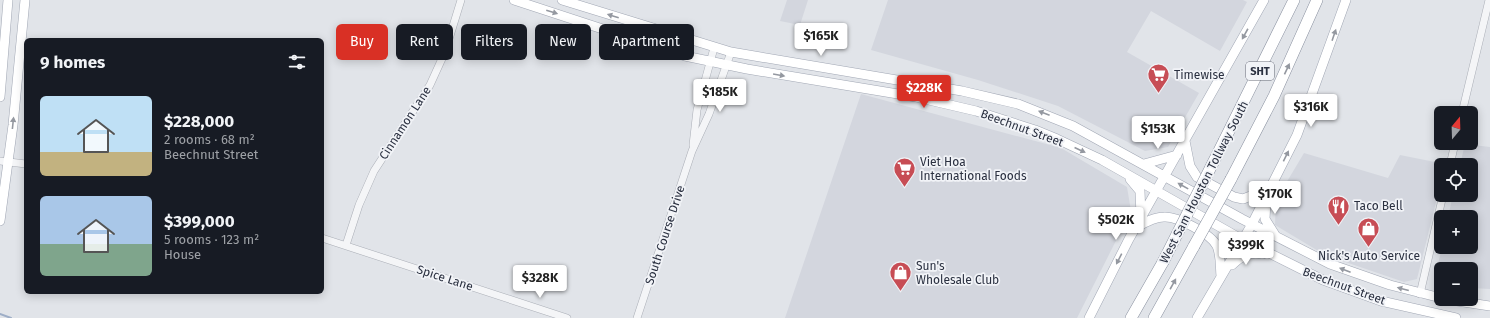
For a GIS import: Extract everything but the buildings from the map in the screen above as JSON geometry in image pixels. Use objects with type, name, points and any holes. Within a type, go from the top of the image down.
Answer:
[{"type":"highway","name":"West Sam Houston Tollway South","points":[[1131,318],[1163,262],[1294,0]]},
{"type":"highway","name":"West Sam Houston Tollway South","points":[[1154,318],[1231,179],[1274,96],[1316,0]]},
{"type":"main road","points":[[0,97],[8,0]]},
{"type":"main road","points":[[0,221],[4,162],[21,42],[25,0]]},
{"type":"main road","name":"Beechnut Street","points":[[514,0],[570,17],[685,56],[709,62],[868,88],[976,111],[1057,139],[1125,173],[1271,255],[1323,280],[1381,301],[1456,318]]},
{"type":"main road","name":"Beechnut Street","points":[[562,0],[730,52],[980,94],[1018,104],[1057,118],[1088,133],[1276,237],[1330,264],[1359,276],[1434,297]]},
{"type":"main road","points":[[1090,318],[1135,228],[1264,0]]},
{"type":"main road","points":[[1197,318],[1252,224],[1299,128],[1346,0]]},
{"type":"main road","points":[[570,17],[576,4]]},
{"type":"main road","points":[[5,42],[21,42]]},
{"type":"main road","points":[[868,88],[869,75]]},
{"type":"main road","points":[[976,111],[980,94]]},
{"type":"main road","points":[[1185,141],[1190,166],[1197,177],[1228,194],[1243,199],[1269,191]]},
{"type":"main road","points":[[1144,164],[1177,155]]},
{"type":"main road","points":[[1125,173],[1140,191],[1142,217]]},
{"type":"main road","points":[[1269,191],[1264,213],[1265,219],[1276,237]]},
{"type":"main road","points":[[1135,228],[1162,217],[1180,220],[1198,230],[1216,244],[1219,251],[1222,276]]},
{"type":"main road","points":[[1222,276],[1240,256],[1252,253],[1271,255]]},
{"type":"main road","points":[[1323,280],[1330,264]]},
{"type":"main road","points":[[1416,310],[1420,294]]},
{"type":"main road","points":[[1478,304],[1490,306]]},
{"type":"street","name":"Cinnamon Lane","points":[[346,245],[359,205],[374,171],[430,85],[444,52],[461,0]]},
{"type":"street","points":[[1464,106],[1488,0]]},
{"type":"street","name":"South Course Drive","points":[[692,152],[697,110],[714,48]]},
{"type":"street","name":"South Course Drive","points":[[637,318],[692,152],[709,114],[730,52]]},
{"type":"street","points":[[4,162],[24,164]]},
{"type":"street","points":[[1420,294],[1441,202]]},
{"type":"street","name":"Spice Lane","points":[[324,239],[567,318]]},
{"type":"shaded area","points":[[787,0],[808,0],[800,25],[780,21]]},
{"type":"shaded area","points":[[888,0],[1243,0],[1247,2],[1220,51],[1151,11],[1127,52],[1199,93],[1168,147],[1145,151],[1058,106],[978,80],[871,50]]},
{"type":"shaded area","points":[[861,94],[1061,148],[1127,187],[1131,211],[1077,318],[785,318]]},
{"type":"shaded area","points":[[1478,146],[1490,147],[1490,289],[1478,288],[1478,262],[1438,262],[1440,254],[1478,254],[1478,210],[1450,210],[1451,202],[1478,202],[1478,158],[1462,158],[1464,150],[1478,150]]},
{"type":"shaded area","points":[[1304,153],[1388,178],[1400,155],[1434,162],[1434,202],[1436,202],[1417,279],[1404,282],[1325,255],[1275,225],[1276,200]]},
{"type":"waterway","points":[[0,314],[11,318]]},
{"type":"place","name":"Timewise","points":[[1159,94]]},
{"type":"place","name":"Viet Hoa International Foods","points":[[905,188]]},
{"type":"place","name":"Taco Bell","points":[[1339,226]]},
{"type":"place","name":"Nick's Auto Service","points":[[1369,248]]},
{"type":"place","name":"Sun's Wholesale Club","points":[[901,292]]}]
